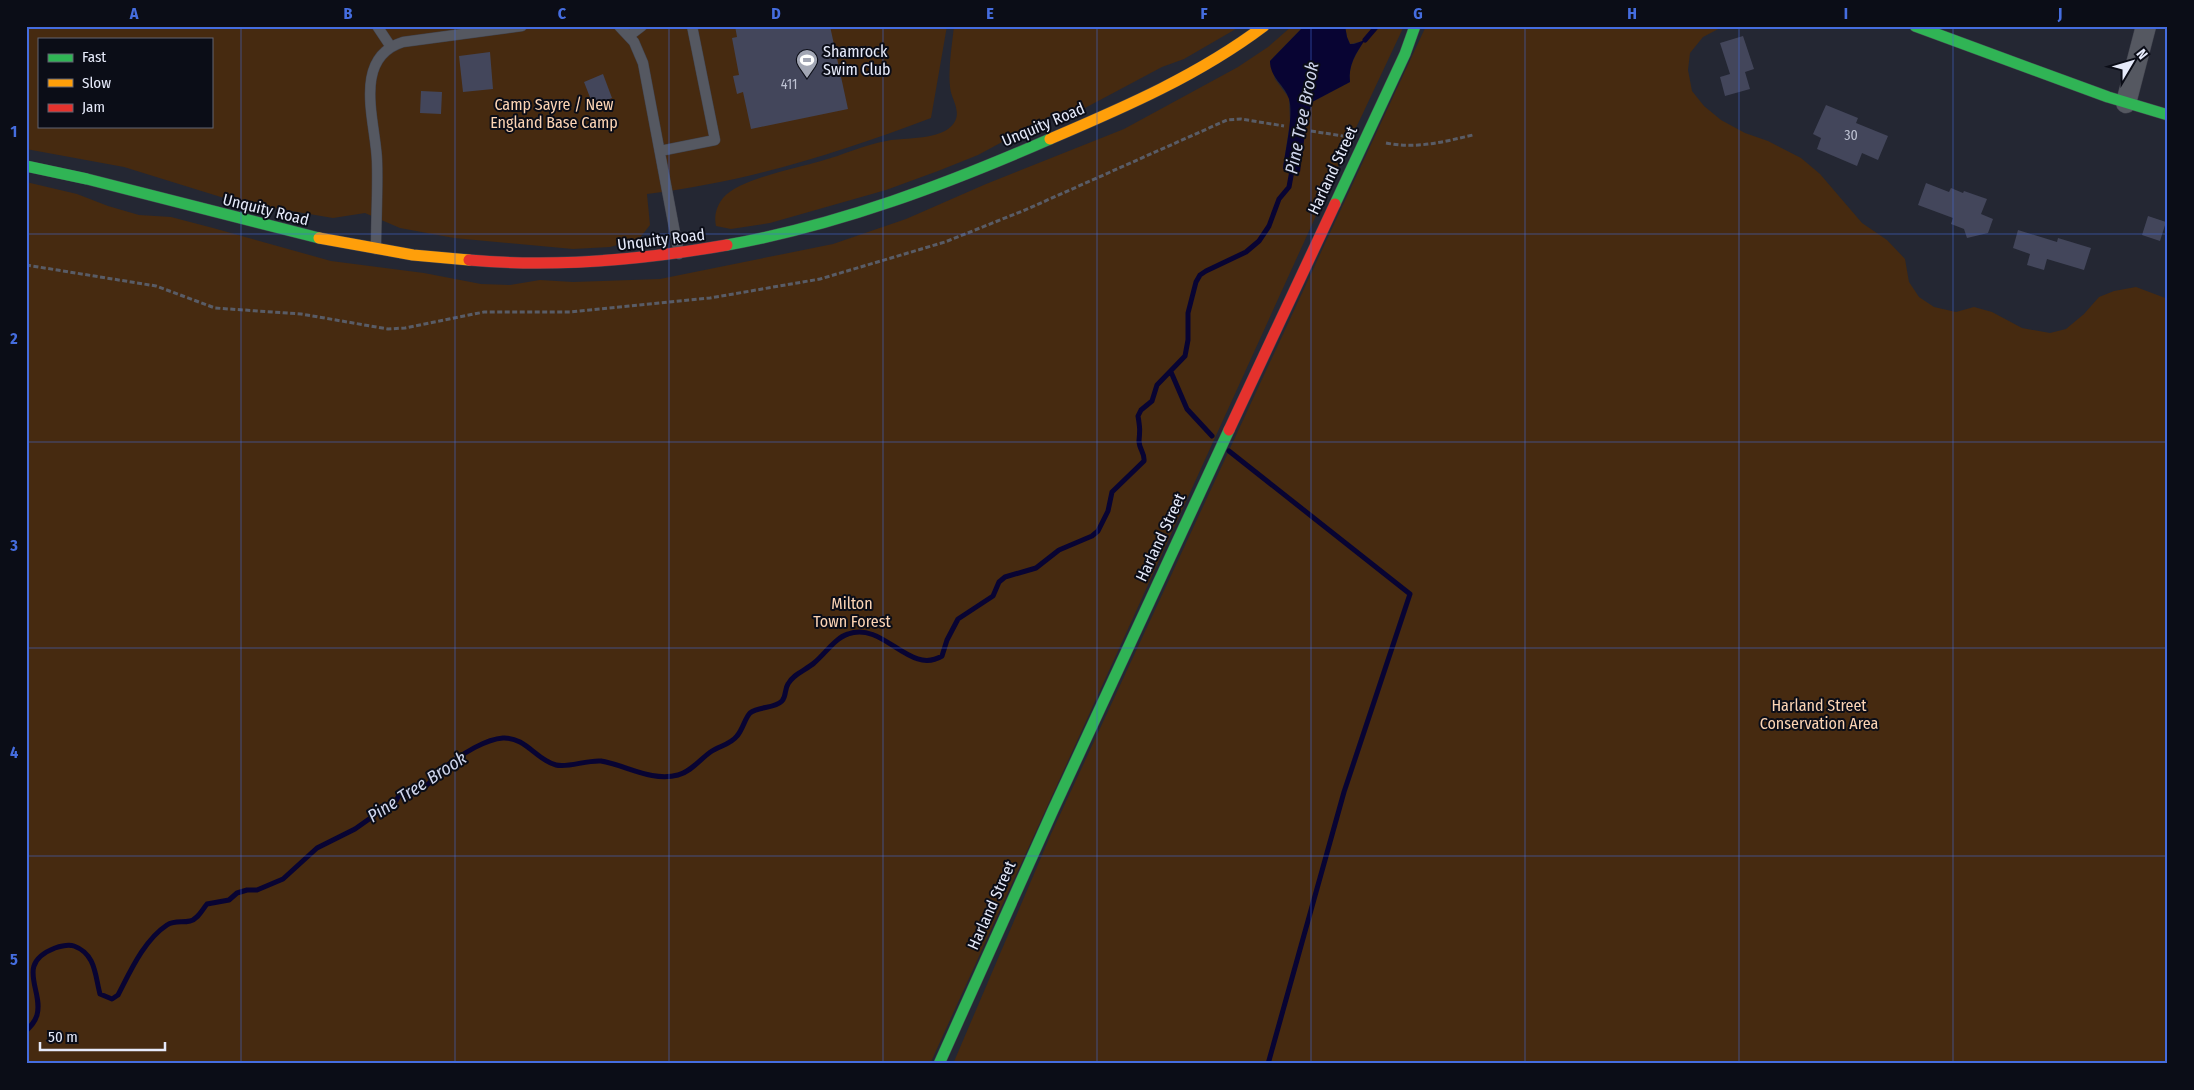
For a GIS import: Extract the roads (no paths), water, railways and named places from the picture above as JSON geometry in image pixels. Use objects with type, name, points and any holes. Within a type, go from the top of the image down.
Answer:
[{"type":"street","name":"Unquity Road","points":[[26,166],[86,179],[299,234],[376,250],[448,259],[519,263],[610,262],[679,255],[750,242],[810,228],[882,206],[956,179],[1053,139],[1140,98],[1222,56],[1264,26]]},
{"type":"street","name":"Harland Street","points":[[939,1064],[1056,801],[1364,140],[1415,26]]},
{"type":"street","points":[[1915,26],[2126,103],[2168,115]]},
{"type":"street","points":[[2126,103],[2146,26]]},
{"type":"lane","points":[[377,26],[391,47]]},
{"type":"lane","points":[[376,250],[377,155],[371,119],[370,96],[374,72],[379,58],[391,47],[409,41],[522,26]]},
{"type":"lane","points":[[619,26],[629,36],[643,63],[679,255]]},
{"type":"lane","points":[[629,36],[642,26]]},
{"type":"lane","points":[[660,151],[715,140],[692,26]]},
{"type":"water","points":[[1304,26],[1345,26],[1350,44],[1365,40],[1351,65],[1350,82],[1312,102],[1306,125],[1300,172],[1283,169],[1290,123],[1290,106],[1287,94],[1272,72],[1270,61]]},
{"type":"waterway","points":[[1365,40],[1377,26]]},
{"type":"waterway","name":"Pine Tree Brook","points":[[26,1031],[37,1015],[38,1006],[33,970],[36,962],[43,954],[55,948],[72,945],[81,950],[91,960],[100,994],[112,999],[118,995],[151,939],[167,925],[193,920],[207,904],[229,900],[237,893],[257,890],[283,879],[317,848],[355,829],[372,817],[378,809],[396,801],[399,795],[427,785],[449,764],[482,744],[496,739],[511,739],[525,745],[543,759],[556,765],[566,766],[601,761],[648,775],[668,777],[678,775],[692,768],[712,751],[735,739],[750,713],[779,704],[793,677],[814,663],[843,636],[861,632],[873,635],[918,659],[930,660],[942,656],[947,640],[958,619],[993,596],[999,582],[1005,577],[1036,568],[1059,550],[1092,536],[1098,531],[1108,511],[1112,492],[1144,461],[1139,444],[1140,429],[1138,416],[1141,410],[1152,401],[1157,385],[1185,356],[1188,340],[1188,313],[1196,282],[1200,275],[1206,271],[1246,252],[1259,241],[1269,226],[1279,199],[1289,187],[1293,165]]},
{"type":"waterway","points":[[1171,372],[1187,409],[1212,436]]},
{"type":"waterway","points":[[1229,451],[1410,594],[1344,792],[1268,1064]]},
{"type":"place","name":"Shamrock Swim Club","points":[[807,79]]},
{"type":"park label","name":"Camp Sayre / New England Base Camp","points":[[554,113]]},
{"type":"park label","name":"Milton Town Forest","points":[[852,612]]},
{"type":"park label","name":"Harland Street Conservation Area","points":[[1819,714]]}]
